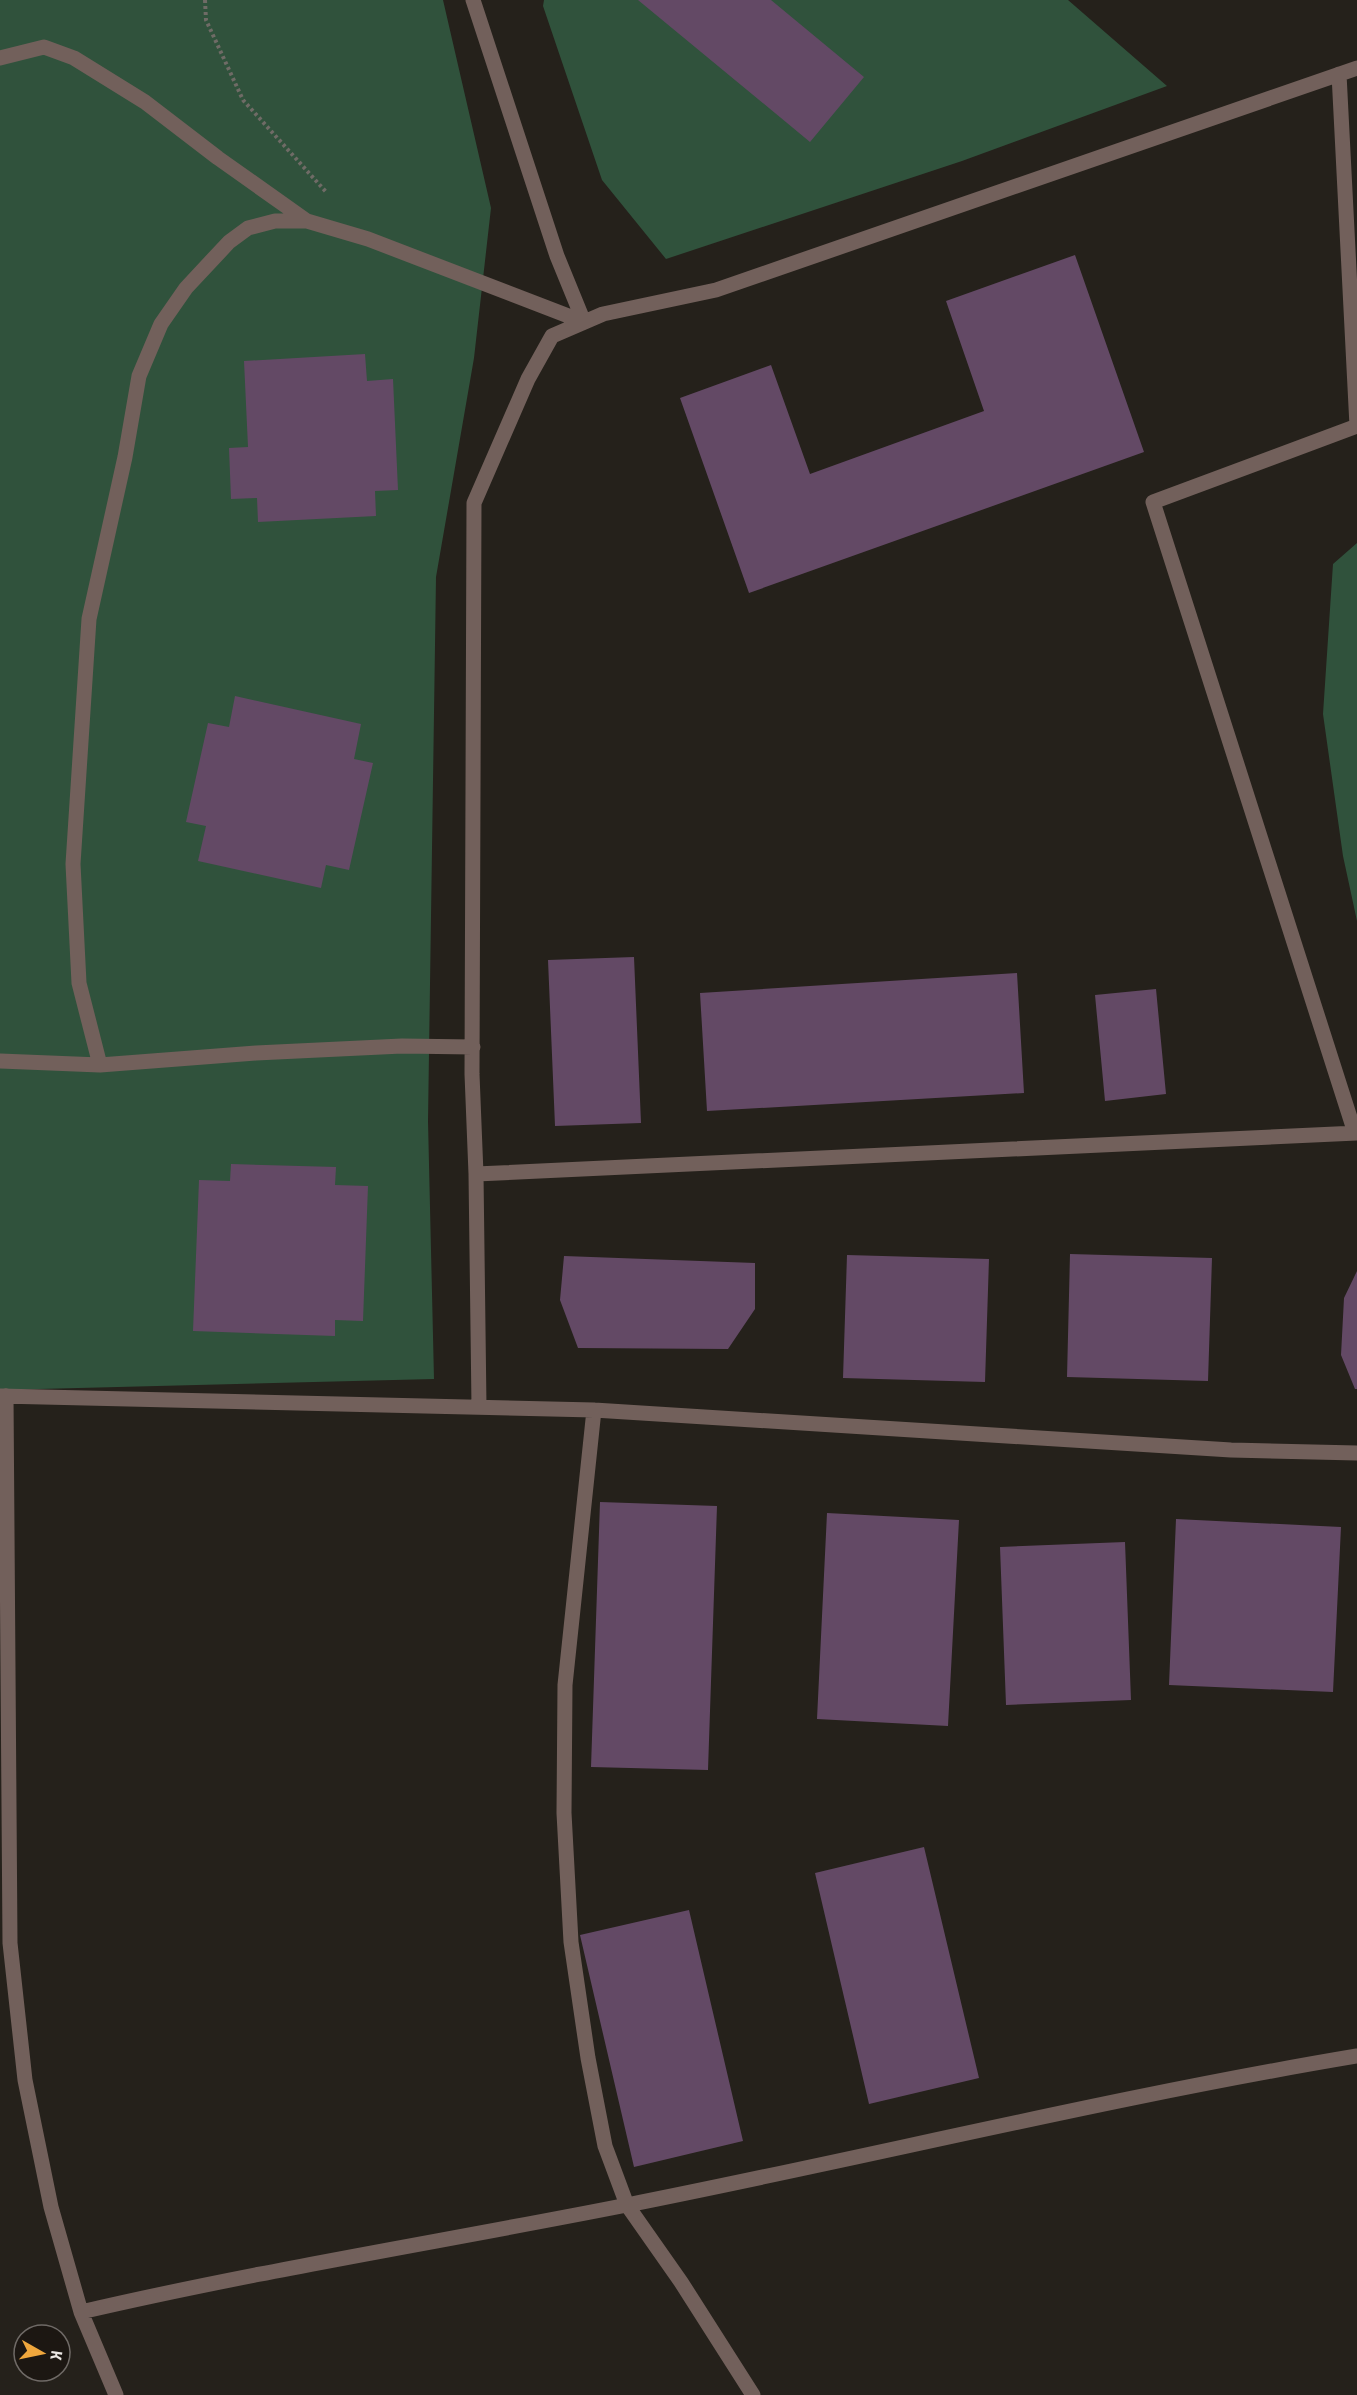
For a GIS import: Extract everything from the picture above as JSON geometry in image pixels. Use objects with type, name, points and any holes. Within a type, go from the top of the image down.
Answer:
[{"type":"street","points":[[473,0],[557,256],[584,322]]},
{"type":"street","points":[[0,58],[44,47],[74,58],[145,102],[218,158],[307,221]]},
{"type":"street","points":[[479,1406],[476,1174],[472,1074],[474,503],[528,380],[552,336],[603,314],[716,291],[1357,68]]},
{"type":"street","points":[[476,1174],[1356,1133],[1154,502],[1357,426],[1339,74]]},
{"type":"street","points":[[100,1065],[79,983],[73,864],[89,619],[125,457],[139,375],[161,324],[186,288],[229,242],[248,228],[275,221],[307,221],[368,239],[584,322]]},
{"type":"street","points":[[0,1061],[100,1065],[256,1053],[380,1047],[473,1047]]},
{"type":"street","points":[[116,2395],[81,2312],[51,2207],[25,2080],[10,1943],[3,1396],[594,1410],[1231,1450],[1357,1453]]},
{"type":"street","points":[[594,1410],[565,1685],[564,1813],[571,1942],[588,2058],[605,2146],[627,2205],[681,2282],[753,2395]]},
{"type":"street","points":[[81,2312],[180,2289],[627,2205],[1034,2120],[1357,2056]]},
{"type":"path","points":[[205,0],[206,20],[243,100],[329,196]]},
{"type":"green space","points":[[0,0],[443,0],[491,208],[474,358],[436,577],[428,1121],[434,1379],[0,1390]]},
{"type":"green space","points":[[544,0],[1068,0],[1167,86],[962,161],[666,259],[602,180],[543,6]]},
{"type":"green space","points":[[1357,543],[1357,921],[1343,856],[1323,714],[1333,564]]},
{"type":"building","points":[[638,0],[771,0],[864,77],[810,142]]},
{"type":"building","points":[[1075,255],[1144,452],[749,593],[680,398],[771,365],[810,474],[984,411],[946,301]]},
{"type":"building","points":[[365,354],[367,381],[393,379],[398,490],[375,491],[376,516],[258,522],[257,498],[231,499],[229,448],[248,447],[244,361]]},
{"type":"building","points":[[235,696],[361,724],[354,759],[373,763],[349,870],[326,865],[321,888],[198,861],[206,826],[186,822],[208,723],[229,727]]},
{"type":"building","points":[[634,957],[641,1123],[555,1126],[548,960]]},
{"type":"building","points":[[1017,973],[1024,1093],[707,1111],[700,993]]},
{"type":"building","points":[[1156,989],[1166,1094],[1105,1101],[1095,995]]},
{"type":"building","points":[[231,1164],[336,1167],[335,1185],[368,1186],[363,1321],[335,1320],[335,1336],[193,1331],[199,1180],[230,1181]]},
{"type":"building","points":[[1070,1254],[1212,1258],[1208,1381],[1067,1377]]},
{"type":"building","points":[[847,1255],[989,1259],[985,1382],[843,1378]]},
{"type":"building","points":[[564,1256],[755,1263],[755,1309],[728,1349],[578,1348],[560,1300]]},
{"type":"building","points":[[1357,1271],[1357,1389],[1355,1389],[1341,1355],[1344,1298]]},
{"type":"building","points":[[600,1502],[717,1506],[708,1770],[591,1767]]},
{"type":"building","points":[[827,1513],[959,1520],[948,1726],[817,1719]]},
{"type":"building","points":[[1176,1519],[1341,1527],[1333,1692],[1169,1685]]},
{"type":"building","points":[[1125,1542],[1131,1700],[1006,1705],[1000,1547]]},
{"type":"building","points":[[924,1847],[979,2078],[869,2104],[815,1873]]},
{"type":"building","points":[[689,1910],[743,2141],[634,2167],[580,1935]]}]
